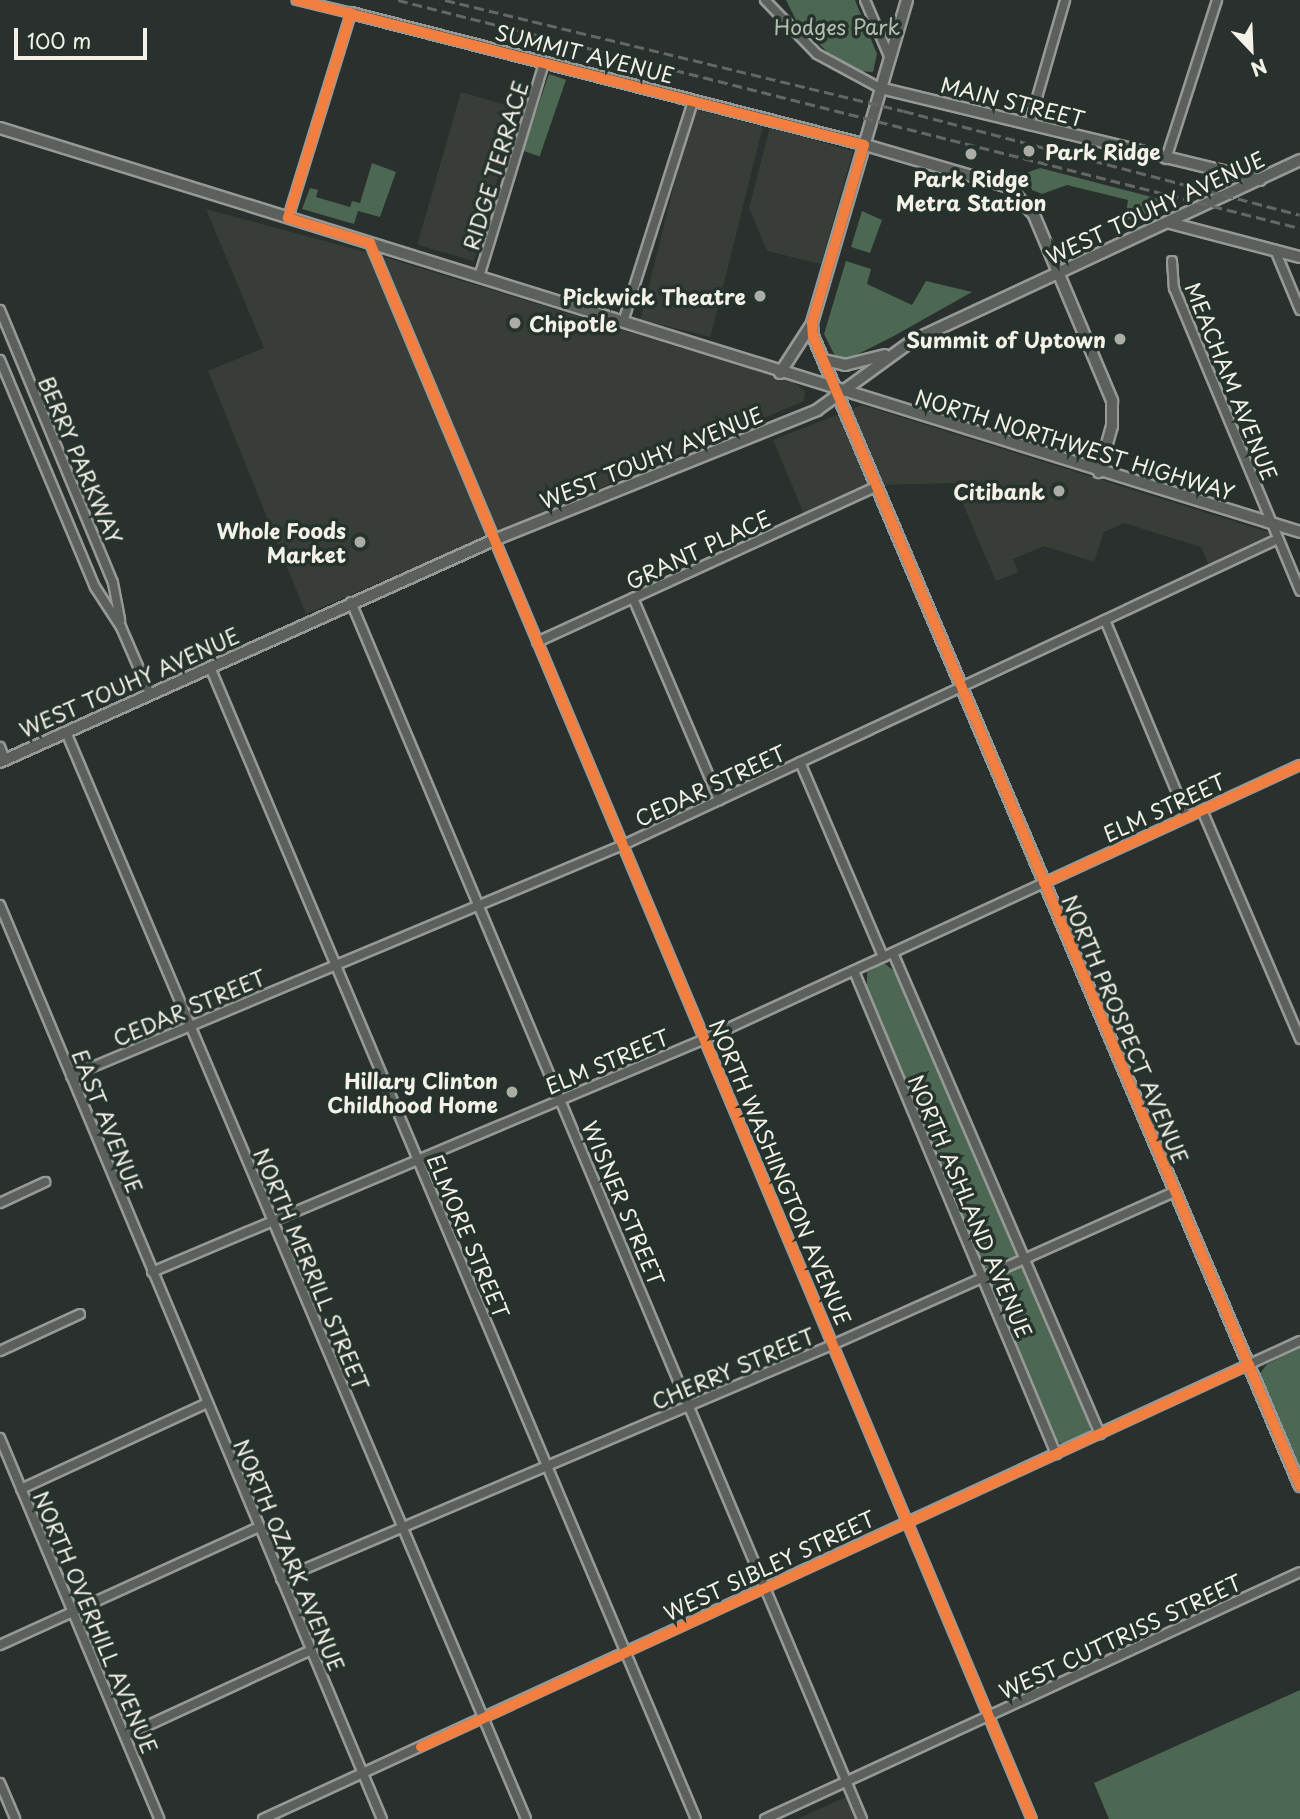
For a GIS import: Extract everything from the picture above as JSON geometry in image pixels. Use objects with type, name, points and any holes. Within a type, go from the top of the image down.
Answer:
[{"type":"main road","points":[[780,373],[812,323],[907,0]]},
{"type":"main road","name":"SUMMIT AVENUE","points":[[351,13],[864,145],[1009,187],[1031,210],[1112,401],[1112,426],[1099,472]]},
{"type":"main road","name":"MAIN STREET","points":[[880,88],[1260,180]]},
{"type":"main road","name":"NORTH NORTHWEST HIGHWAY","points":[[0,128],[839,392],[1300,532]]},
{"type":"main road","name":"WEST TOUHY AVENUE","points":[[3,761],[494,540],[789,423],[817,410],[891,353],[1300,160]]},
{"type":"main road","points":[[1170,223],[1300,257]]},
{"type":"main road","name":"NORTH PROSPECT AVENUE","points":[[812,323],[823,360],[839,392],[873,488],[961,687],[1300,1486]]},
{"type":"main road","points":[[823,360],[845,365],[891,353]]},
{"type":"street","name":"SUMMIT AVENUE","points":[[297,0],[351,13]]},
{"type":"street","points":[[864,0],[889,56]]},
{"type":"street","points":[[1029,125],[1065,0]]},
{"type":"street","points":[[1166,159],[1217,0]]},
{"type":"street","points":[[768,1],[817,54],[880,88]]},
{"type":"street","points":[[288,218],[351,13]]},
{"type":"street","name":"RIDGE TERRACE","points":[[479,277],[544,63]]},
{"type":"street","points":[[623,322],[693,101]]},
{"type":"street","name":"NORTH WASHINGTON AVENUE","points":[[370,243],[1032,1819]]},
{"type":"street","points":[[1275,250],[1300,310]]},
{"type":"street","name":"MEACHAM AVENUE","points":[[1172,261],[1174,288],[1300,591]]},
{"type":"street","name":"BERRY PARKWAY","points":[[0,310],[113,583],[121,626]]},
{"type":"street","name":"BERRY PARKWAY","points":[[0,360],[95,586],[121,626],[150,694]]},
{"type":"street","name":"GRANT PLACE","points":[[537,642],[873,488]]},
{"type":"street","name":"CEDAR STREET","points":[[71,1076],[622,845],[1278,539]]},
{"type":"street","points":[[633,598],[719,800]]},
{"type":"street","name":"WISNER STREET","points":[[351,603],[691,1406],[862,1819]]},
{"type":"street","points":[[1105,620],[1187,817]]},
{"type":"street","name":"ELMORE STREET","points":[[210,667],[696,1819]]},
{"type":"street","name":"NORTH MERRILL STREET","points":[[66,732],[526,1819]]},
{"type":"street","points":[[0,747],[3,761]]},
{"type":"street","points":[[800,762],[883,957]]},
{"type":"street","name":"ELM STREET","points":[[152,1272],[705,1039],[1300,765]]},
{"type":"street","points":[[1202,810],[1300,1039]]},
{"type":"street","name":"EAST AVENUE","points":[[0,905],[184,1350]]},
{"type":"street","name":"NORTH ASHLAND AVENUE","points":[[893,953],[1100,1434]]},
{"type":"street","name":"NORTH ASHLAND AVENUE","points":[[854,971],[1056,1454]]},
{"type":"street","points":[[0,1203],[45,1182]]},
{"type":"street","name":"CHERRY STREET","points":[[281,1579],[548,1468],[832,1345],[1174,1192]]},
{"type":"street","points":[[0,1352],[80,1314]]},
{"type":"street","name":"WEST SIBLEY STREET","points":[[263,1819],[1300,1341]]},
{"type":"street","name":"NORTH OZARK AVENUE","points":[[184,1350],[363,1773]]},
{"type":"street","points":[[21,1489],[207,1403]]},
{"type":"street","name":"NORTH OVERHILL AVENUE","points":[[0,1438],[159,1819]]},
{"type":"street","points":[[0,1645],[259,1527]]},
{"type":"street","name":"WEST CUTTRISS STREET","points":[[765,1819],[1300,1572]]},
{"type":"street","points":[[125,1736],[311,1650]]},
{"type":"street","points":[[363,1773],[382,1819]]},
{"type":"street","points":[[0,1783],[15,1819]]},
{"type":"shaded area","points":[[461,92],[518,108],[474,261],[417,245]]},
{"type":"shaded area","points":[[693,109],[763,126],[710,337],[641,320]]},
{"type":"shaded area","points":[[770,127],[853,151],[821,264],[767,251],[749,208]]},
{"type":"shaded area","points":[[206,209],[384,257],[793,382],[805,391],[804,401],[306,614],[208,371],[264,348]]},
{"type":"shaded area","points":[[862,405],[1274,534],[1277,543],[1212,572],[1201,547],[1124,523],[1104,532],[1094,562],[1044,546],[1013,559],[1018,572],[996,581],[954,483],[881,485],[804,514],[773,440]]},
{"type":"shaded area","points":[[846,1797],[855,1819],[797,1819]]},
{"type":"green space","name":"Hodges Park","points":[[786,0],[855,0],[877,54],[873,72],[857,71],[830,55],[796,20]]},
{"type":"green space","points":[[549,74],[566,80],[540,156],[523,151]]},
{"type":"green space","points":[[372,163],[396,172],[380,217],[358,211],[354,224],[302,209],[310,188],[318,190],[316,197],[350,207],[352,201],[360,203]]},
{"type":"green space","points":[[1040,168],[1171,202],[1133,220],[1125,218],[1128,200],[1067,185],[1042,194],[1032,190],[1026,173]]},
{"type":"green space","points":[[862,211],[882,220],[870,253],[851,247]]},
{"type":"green space","points":[[846,261],[871,269],[867,284],[912,305],[926,281],[972,292],[892,337],[844,361],[837,360],[824,334]]},
{"type":"green space","points":[[884,963],[898,974],[1091,1426],[1089,1432],[1064,1444],[1057,1442],[867,991],[867,972]]},
{"type":"green space","points":[[1300,1348],[1300,1467],[1259,1375],[1267,1364]]},
{"type":"green space","points":[[1300,1690],[1300,1819],[1109,1819],[1094,1783]]},
{"type":"railway","points":[[398,0],[1300,228]]},
{"type":"railway","points":[[445,0],[904,111],[1300,215]]},
{"type":"cycle path","points":[[297,0],[864,145],[812,323],[813,336],[1300,1486]]},
{"type":"cycle path","points":[[351,13],[288,218],[370,243],[1032,1819]]},
{"type":"cycle path","points":[[1044,883],[1300,765]]},
{"type":"cycle path","points":[[421,1747],[1249,1365]]},
{"type":"place","name":"Park Ridge","points":[[1029,151]]},
{"type":"place","name":"Park Ridge Metra Station","points":[[971,154]]},
{"type":"place","name":"Pickwick Theatre","points":[[760,296]]},
{"type":"place","name":"Chipotle","points":[[515,323]]},
{"type":"place","name":"Summit of Uptown","points":[[1120,339]]},
{"type":"place","name":"Citibank","points":[[1059,491]]},
{"type":"place","name":"Whole Foods Market","points":[[360,542]]},
{"type":"place","name":"Hillary Clinton Childhood Home","points":[[512,1092]]}]
